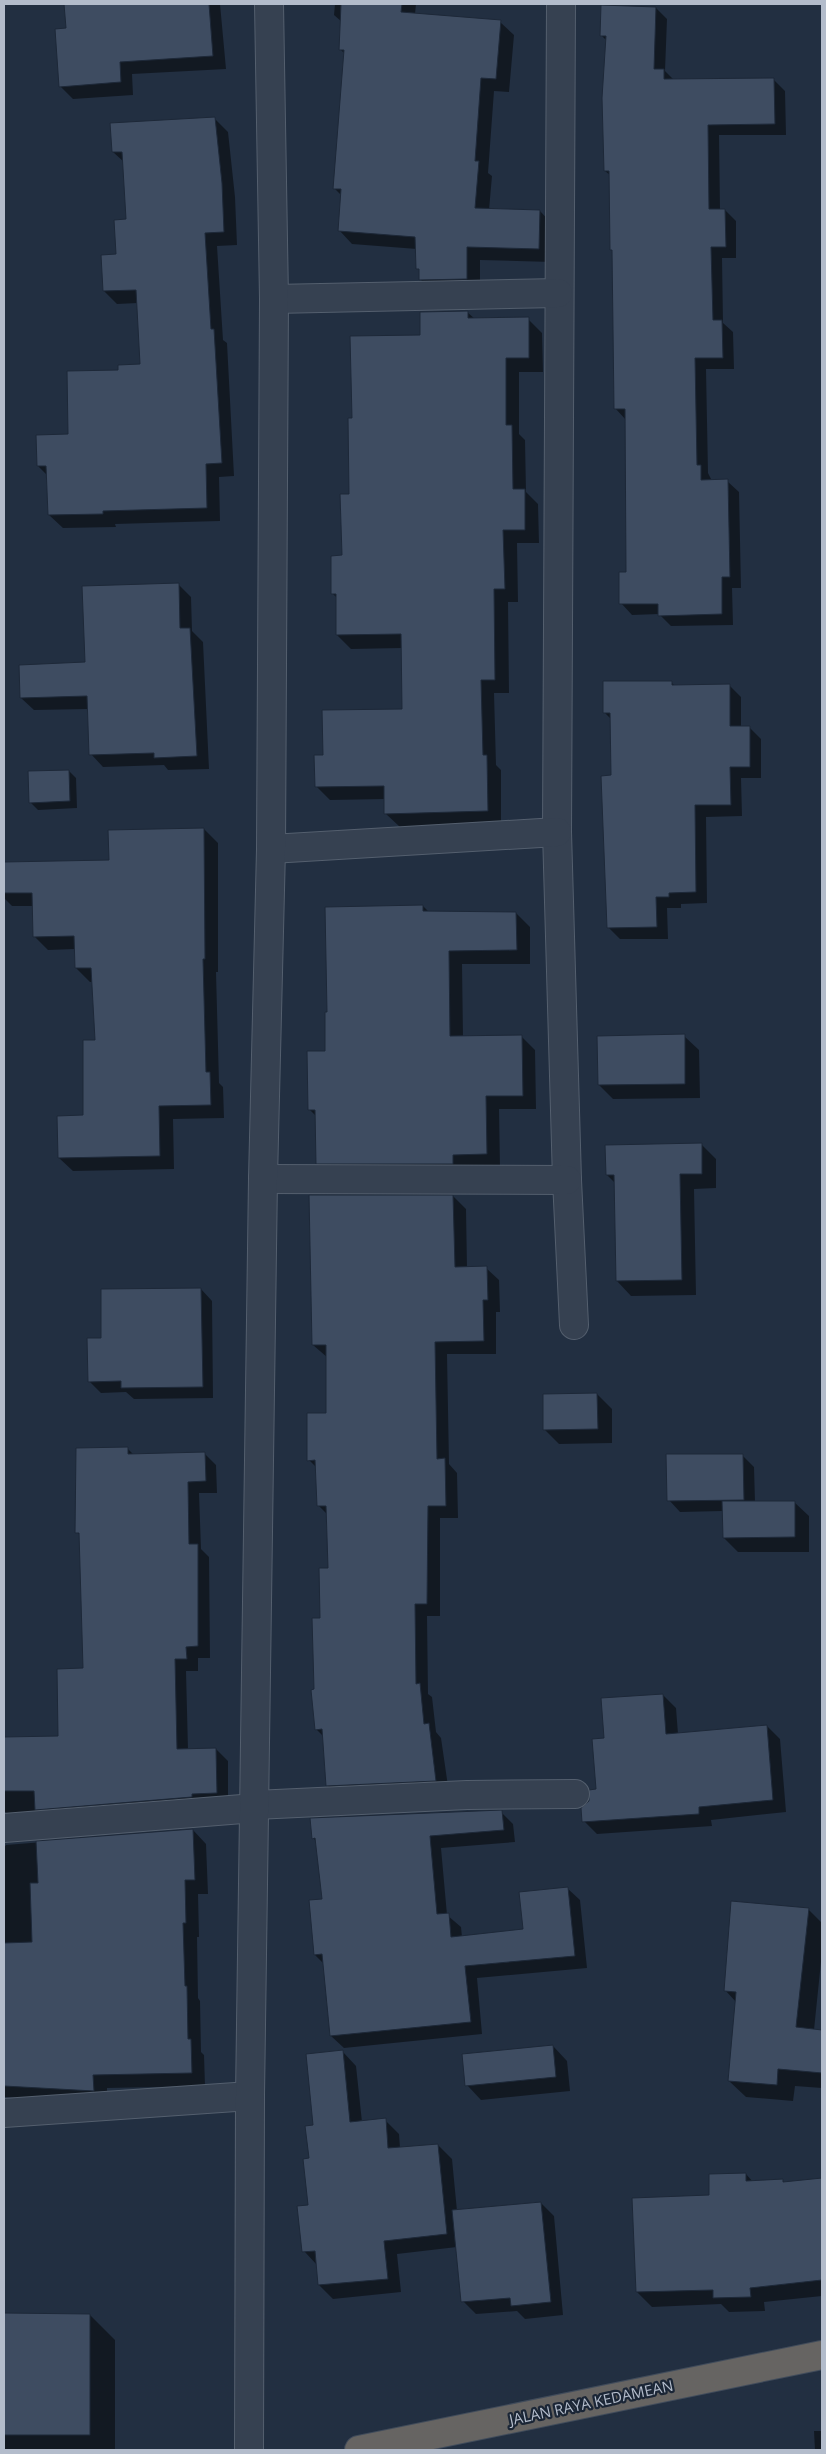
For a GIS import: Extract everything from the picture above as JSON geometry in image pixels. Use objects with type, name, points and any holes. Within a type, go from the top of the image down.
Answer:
[{"type":"highway","name":"JALAN RAYA KEDAMEAN","points":[[359,2450],[822,2355]]},
{"type":"street","points":[[249,2450],[250,2096],[263,1179],[271,849],[274,299],[269,4]]},
{"type":"street","points":[[561,4],[558,294],[557,832],[567,1180],[574,1325]]},
{"type":"street","points":[[274,299],[558,294]]},
{"type":"street","points":[[271,849],[557,832]]},
{"type":"street","points":[[263,1179],[567,1180]]},
{"type":"street","points":[[4,1828],[255,1807],[468,1795],[575,1794]]},
{"type":"street","points":[[4,2113],[250,2096]]},
{"type":"building","points":[[64,4],[209,4],[213,56],[120,62],[121,82],[59,87],[55,29],[66,28]]},
{"type":"building","points":[[341,4],[402,4],[401,12],[501,20],[496,79],[481,78],[475,161],[479,161],[475,208],[540,210],[539,249],[467,247],[467,279],[419,280],[419,269],[416,269],[415,237],[338,231],[341,189],[333,189],[344,50],[339,50]]},
{"type":"building","points":[[601,5],[656,7],[654,69],[664,69],[664,79],[774,78],[775,124],[708,125],[709,209],[725,209],[726,247],[711,247],[713,320],[722,320],[723,358],[695,358],[697,465],[701,465],[701,480],[728,479],[730,577],[722,577],[722,614],[658,616],[658,604],[619,604],[619,572],[626,572],[625,409],[614,409],[609,171],[604,171],[602,98],[606,36],[600,36]]},
{"type":"building","points":[[215,117],[222,183],[224,232],[205,233],[211,329],[214,329],[222,463],[206,464],[207,508],[103,511],[103,514],[48,515],[46,466],[37,466],[36,435],[68,434],[67,371],[118,370],[118,365],[140,364],[136,290],[103,291],[101,255],[116,254],[114,220],[126,219],[122,152],[112,152],[110,123]]},
{"type":"building","points":[[468,311],[468,318],[529,317],[529,358],[506,358],[506,425],[512,425],[513,489],[525,489],[525,530],[503,530],[505,589],[494,589],[495,680],[481,680],[483,755],[487,755],[488,811],[384,814],[384,786],[315,787],[314,755],[323,755],[322,710],[402,709],[401,634],[336,635],[336,594],[331,594],[331,556],[342,555],[340,494],[349,494],[348,418],[352,418],[350,336],[420,335],[420,312]]},
{"type":"building","points":[[179,583],[180,628],[190,628],[197,756],[154,758],[154,753],[89,755],[87,696],[20,698],[19,665],[85,662],[82,586]]},
{"type":"building","points":[[603,681],[672,681],[672,685],[730,684],[730,726],[750,726],[750,767],[730,767],[731,805],[695,805],[696,892],[669,893],[669,897],[656,897],[657,927],[607,928],[601,776],[611,775],[610,713],[603,713]]},
{"type":"building","points":[[69,770],[70,801],[29,803],[28,771]]},
{"type":"building","points":[[204,828],[205,959],[203,959],[206,1072],[210,1072],[211,1105],[159,1106],[160,1156],[58,1158],[57,1116],[83,1115],[83,1040],[95,1040],[91,968],[75,968],[74,936],[33,937],[32,893],[4,893],[4,862],[109,860],[108,830]]},
{"type":"building","points":[[423,905],[423,911],[516,912],[517,950],[449,951],[450,1036],[522,1035],[523,1096],[486,1096],[487,1154],[453,1155],[453,1164],[316,1164],[315,1110],[308,1110],[307,1051],[325,1051],[325,1012],[327,1012],[325,907]]},
{"type":"building","points":[[685,1034],[685,1084],[598,1085],[597,1036]]},
{"type":"building","points":[[702,1143],[702,1174],[680,1174],[682,1280],[616,1281],[614,1175],[606,1175],[605,1145]]},
{"type":"building","points":[[309,1195],[453,1195],[455,1267],[487,1266],[488,1300],[483,1300],[484,1341],[435,1342],[437,1459],[445,1458],[446,1506],[428,1506],[427,1604],[415,1604],[416,1684],[420,1683],[424,1724],[429,1723],[436,1781],[326,1786],[322,1729],[315,1730],[311,1690],[314,1689],[312,1618],[320,1618],[319,1568],[328,1568],[326,1506],[317,1506],[315,1460],[307,1461],[307,1413],[326,1413],[326,1345],[312,1345]]},
{"type":"building","points":[[201,1288],[203,1387],[121,1388],[121,1381],[88,1382],[87,1338],[101,1338],[101,1289]]},
{"type":"building","points":[[597,1393],[598,1429],[543,1430],[543,1394]]},
{"type":"building","points":[[128,1447],[128,1454],[205,1452],[206,1481],[188,1482],[189,1544],[198,1544],[198,1646],[186,1647],[187,1659],[175,1659],[177,1749],[216,1748],[217,1793],[192,1794],[192,1797],[35,1810],[34,1791],[4,1791],[4,1737],[58,1736],[57,1669],[83,1668],[79,1533],[75,1533],[76,1448]]},
{"type":"building","points":[[666,1454],[743,1454],[744,1500],[667,1501]]},
{"type":"building","points":[[722,1501],[795,1501],[795,1537],[723,1538]]},
{"type":"building","points":[[663,1694],[666,1734],[767,1725],[773,1800],[699,1807],[699,1814],[582,1822],[581,1808],[589,1801],[589,1790],[596,1789],[592,1739],[604,1738],[601,1698]]},
{"type":"building","points":[[502,1810],[504,1830],[430,1836],[437,1914],[449,1913],[451,1937],[523,1929],[519,1892],[568,1887],[575,1956],[465,1966],[471,2022],[330,2036],[322,1954],[314,1955],[309,1900],[322,1899],[315,1838],[312,1839],[310,1818]]},
{"type":"building","points":[[193,1829],[195,1880],[185,1880],[186,1923],[183,1923],[188,2039],[191,2039],[192,2073],[93,2075],[94,2091],[4,2086],[4,1943],[32,1942],[30,1883],[38,1883],[36,1841]]},
{"type":"building","points":[[731,1901],[809,1908],[796,2027],[822,2030],[822,2073],[778,2069],[777,2085],[728,2081],[736,1992],[724,1991]]},
{"type":"building","points":[[553,2045],[556,2077],[465,2086],[462,2054]]},
{"type":"building","points":[[343,2050],[350,2122],[386,2118],[388,2148],[438,2144],[447,2234],[384,2241],[388,2279],[318,2285],[315,2251],[302,2252],[297,2206],[308,2205],[303,2159],[309,2158],[305,2126],[313,2125],[306,2054]]},
{"type":"building","points":[[746,2173],[746,2181],[783,2179],[783,2182],[822,2178],[822,2280],[750,2288],[751,2297],[713,2298],[713,2290],[636,2292],[632,2198],[709,2195],[709,2174]]},
{"type":"building","points":[[541,2202],[551,2302],[511,2306],[510,2298],[461,2302],[452,2210]]},
{"type":"building","points":[[4,2313],[90,2314],[90,2435],[4,2435]]}]
